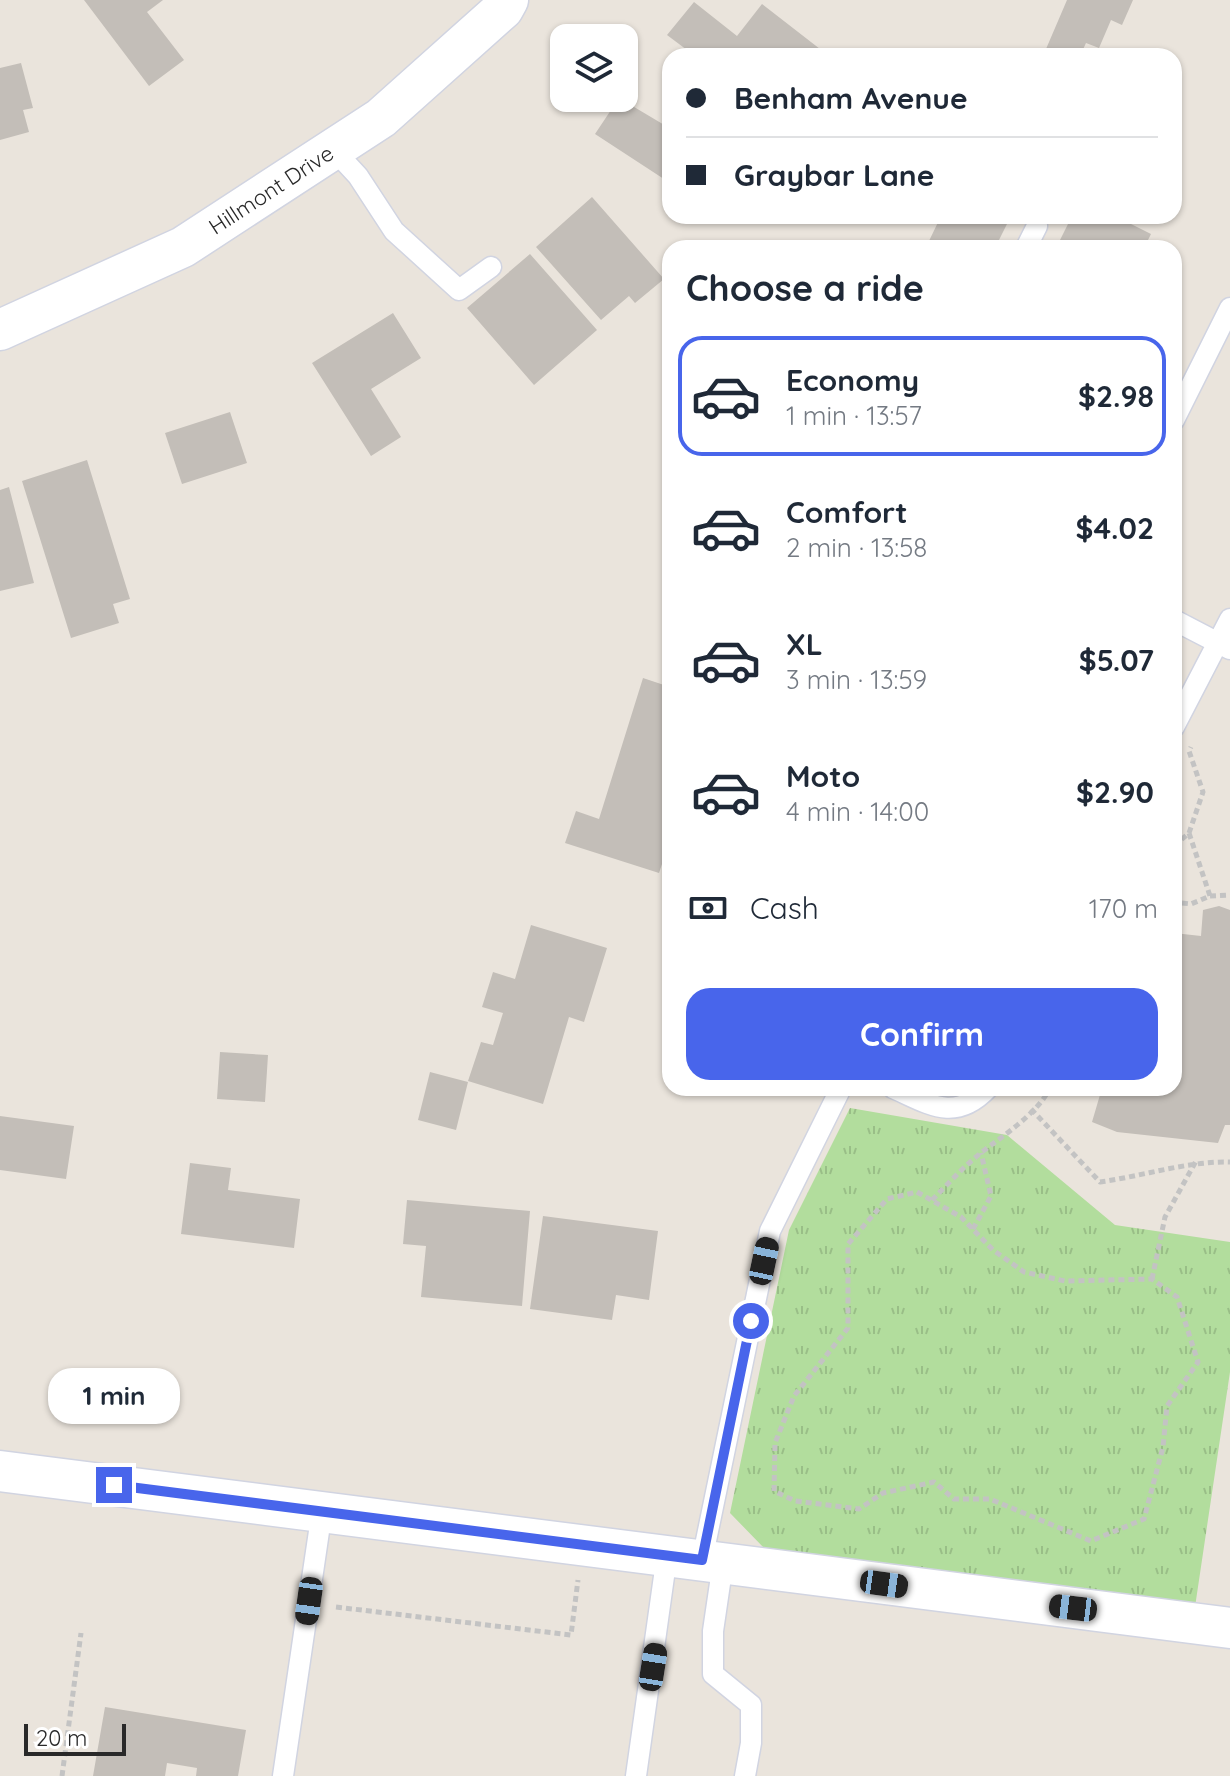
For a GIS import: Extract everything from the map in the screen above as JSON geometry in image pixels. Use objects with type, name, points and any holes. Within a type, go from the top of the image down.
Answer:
[{"type":"street","name":"Hillmont Drive","points":[[0,330],[183,247],[381,118],[503,9],[508,0]]},
{"type":"street","points":[[0,1471],[1230,1628]]},
{"type":"lane","points":[[333,149],[358,176],[394,231],[459,290],[491,267]]},
{"type":"lane","points":[[1030,240],[1037,226]]},
{"type":"lane","points":[[1182,388],[1230,308]]},
{"type":"lane","points":[[1182,714],[1224,646],[1230,619]]},
{"type":"lane","points":[[1182,624],[1224,646]]},
{"type":"lane","points":[[636,1776],[697,1560],[770,1231],[837,1096]]},
{"type":"lane","points":[[911,1096],[943,1110],[967,1104],[978,1096]]},
{"type":"lane","points":[[283,1776],[322,1511]]},
{"type":"lane","points":[[697,1560],[713,1631],[713,1674],[751,1705],[751,1743],[745,1776]]},
{"type":"path","points":[[1182,839],[1189,833],[1203,792],[1189,751],[1197,737]]},
{"type":"path","points":[[1189,833],[1210,896]]},
{"type":"path","points":[[1182,903],[1191,904],[1210,896],[1230,895]]},
{"type":"path","points":[[932,1200],[981,1153],[1007,1135],[1046,1096]]},
{"type":"path","points":[[1031,1109],[1100,1182],[1166,1172],[1196,1161],[1230,1162]]},
{"type":"path","points":[[973,1229],[991,1196],[981,1153]]},
{"type":"path","points":[[1152,1279],[1165,1217],[1196,1161]]},
{"type":"path","points":[[917,1192],[932,1200],[961,1217],[993,1250],[1024,1272],[1065,1281],[1152,1279],[1177,1297],[1198,1362],[1167,1406],[1163,1447],[1144,1519],[1091,1541],[990,1499],[954,1499],[934,1482],[883,1493],[859,1509],[795,1501],[774,1491],[775,1443],[794,1396],[848,1328],[848,1244],[887,1199],[917,1192]]},
{"type":"path","points":[[323,1605],[571,1635],[578,1580]]},
{"type":"path","points":[[62,1776],[81,1633]]},
{"type":"green space","points":[[850,1108],[1007,1135],[1115,1225],[1230,1242],[1230,1372],[1195,1607],[765,1549],[730,1513],[789,1230]]},
{"type":"building","points":[[84,0],[163,0],[147,12],[184,60],[149,86]]},
{"type":"building","points":[[1067,0],[1133,0],[1122,25],[1111,20],[1099,48],[1086,43],[1084,48],[1046,48]]},
{"type":"building","points":[[694,2],[737,36],[762,4],[819,48],[684,48],[667,35]]},
{"type":"building","points":[[21,63],[33,108],[23,110],[29,132],[0,140],[0,68]]},
{"type":"building","points":[[638,109],[662,124],[662,178],[595,134],[610,112],[638,112]]},
{"type":"building","points":[[592,197],[662,277],[662,281],[635,303],[629,296],[601,320],[536,247]]},
{"type":"building","points":[[937,224],[1007,224],[999,240],[929,240]]},
{"type":"building","points":[[1068,224],[1131,224],[1151,234],[1148,240],[1060,240]]},
{"type":"building","points":[[530,254],[597,330],[534,385],[467,308]]},
{"type":"building","points":[[393,313],[421,358],[371,389],[401,437],[371,456],[312,363]]},
{"type":"building","points":[[230,412],[247,463],[182,484],[165,433]]},
{"type":"building","points":[[87,460],[130,599],[113,604],[119,623],[71,638],[22,481]]},
{"type":"building","points":[[9,487],[34,583],[0,591],[0,490]]},
{"type":"building","points":[[643,678],[662,684],[662,864],[659,873],[565,843],[576,811],[599,819]]},
{"type":"building","points":[[1219,906],[1230,910],[1230,1125],[1225,1125],[1218,1143],[1117,1132],[1092,1122],[1100,1096],[1182,1096],[1182,934],[1201,936],[1203,910]]},
{"type":"building","points":[[531,925],[607,948],[584,1022],[569,1017],[543,1104],[468,1081],[481,1042],[493,1045],[503,1013],[482,1007],[493,972],[515,979]]},
{"type":"building","points":[[220,1052],[268,1055],[265,1102],[217,1099]]},
{"type":"building","points":[[430,1072],[468,1082],[456,1130],[418,1120]]},
{"type":"building","points":[[0,1116],[74,1126],[66,1179],[0,1170]]},
{"type":"building","points":[[190,1163],[231,1168],[228,1190],[300,1199],[294,1248],[181,1234]]},
{"type":"building","points":[[407,1200],[530,1211],[522,1306],[421,1297],[426,1246],[403,1244]]},
{"type":"building","points":[[543,1216],[658,1231],[649,1300],[616,1295],[612,1320],[530,1309]]},
{"type":"building","points":[[105,1707],[246,1730],[238,1776],[196,1776],[197,1768],[167,1763],[165,1776],[93,1776]]},
{"type":"route","points":[[114,1485],[702,1560],[751,1321]]}]
